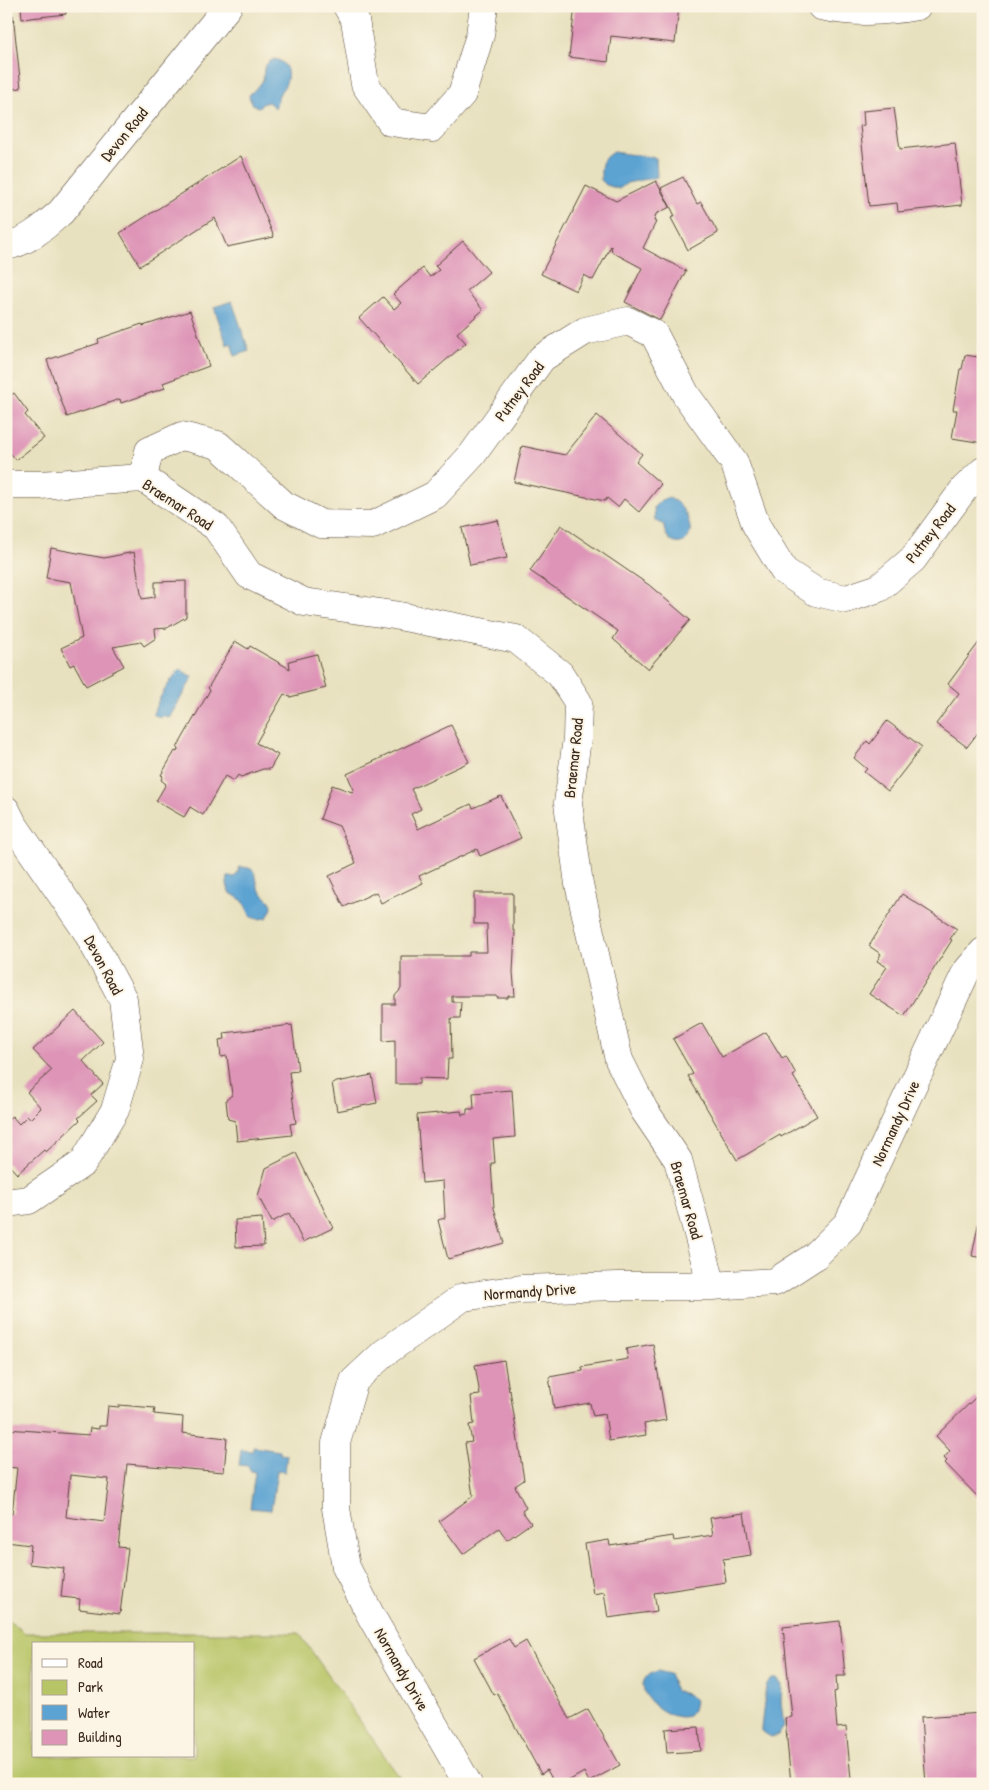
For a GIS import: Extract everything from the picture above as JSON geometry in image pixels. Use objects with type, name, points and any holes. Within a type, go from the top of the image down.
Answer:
[{"type":"street","name":"Devon Road","points":[[6,246],[12,245],[39,231],[61,212],[228,6]]},
{"type":"street","points":[[346,6],[355,20],[365,84],[392,122],[432,128],[462,94],[480,35],[484,6]]},
{"type":"street","points":[[821,6],[861,11],[899,10],[917,6]]},
{"type":"street","name":"Putney Road","points":[[143,478],[149,451],[182,436],[218,445],[284,505],[321,524],[373,525],[435,495],[472,455],[542,358],[585,331],[628,321],[654,334],[686,395],[734,462],[756,525],[784,571],[816,592],[846,599],[879,588],[913,559],[964,489],[983,471]]},
{"type":"street","name":"Braemar Road","points":[[6,485],[40,485],[143,478],[216,527],[248,575],[304,602],[394,615],[516,639],[560,674],[578,702],[577,739],[568,804],[579,884],[619,1060],[644,1110],[678,1160],[712,1286]]},
{"type":"street","name":"Devon Road","points":[[6,810],[13,824],[86,930],[123,1000],[130,1059],[116,1110],[83,1163],[29,1200],[6,1203]]},
{"type":"street","name":"Normandy Drive","points":[[468,1784],[371,1616],[346,1567],[336,1508],[336,1443],[354,1381],[384,1354],[463,1297],[522,1289],[712,1286],[775,1282],[816,1256],[848,1222],[966,972],[983,952]]},
{"type":"green space","points":[[6,1619],[25,1633],[299,1633],[404,1784],[6,1784]]},
{"type":"water","points":[[274,59],[282,62],[286,68],[288,75],[286,83],[279,95],[275,108],[268,102],[262,104],[259,108],[251,103],[249,95],[261,83],[266,65]]},
{"type":"water","points":[[613,152],[656,158],[657,177],[627,183],[619,189],[606,185],[601,180],[601,167],[603,160]]},
{"type":"water","points":[[232,301],[249,351],[235,356],[231,343],[227,345],[214,307]]},
{"type":"water","points":[[667,498],[677,503],[689,521],[690,534],[683,542],[675,543],[671,541],[666,534],[664,525],[655,520],[654,507],[661,500]]},
{"type":"water","points":[[180,669],[193,677],[169,718],[163,715],[161,718],[153,714],[155,708],[164,690]]},
{"type":"water","points":[[239,867],[251,869],[256,875],[258,887],[272,905],[267,918],[258,919],[251,917],[243,901],[229,892],[228,877],[234,877],[238,873]]},
{"type":"water","points":[[253,1447],[280,1451],[280,1454],[287,1455],[285,1472],[277,1471],[271,1510],[250,1508],[255,1472],[251,1471],[248,1466],[239,1465],[241,1450],[253,1451]]},
{"type":"water","points":[[658,1671],[669,1674],[676,1691],[689,1695],[695,1701],[693,1710],[688,1716],[679,1717],[669,1714],[650,1701],[643,1684],[647,1676]]},
{"type":"water","points":[[772,1679],[777,1679],[782,1685],[781,1701],[784,1727],[778,1735],[771,1737],[761,1731],[761,1728],[766,1686]]},
{"type":"building","points":[[21,6],[65,6],[66,14],[22,19]]},
{"type":"building","points":[[575,6],[679,6],[675,43],[611,36],[608,62],[569,57]]},
{"type":"building","points":[[13,15],[21,88],[6,90],[6,16]]},
{"type":"building","points":[[894,108],[900,149],[955,143],[962,205],[898,212],[897,203],[869,206],[860,126],[864,125],[863,111]]},
{"type":"building","points":[[241,156],[274,237],[227,247],[215,218],[140,266],[120,233]]},
{"type":"building","points":[[683,177],[697,204],[701,202],[718,233],[688,250],[671,218],[675,216],[661,188]]},
{"type":"building","points":[[656,181],[670,207],[656,214],[654,221],[656,222],[643,248],[686,271],[660,320],[625,302],[642,268],[612,252],[611,246],[593,280],[584,275],[576,291],[541,274],[586,186],[616,201]]},
{"type":"building","points":[[463,241],[489,272],[467,291],[483,310],[457,333],[466,343],[418,384],[359,318],[383,297],[394,309],[401,303],[393,294],[423,268],[430,277],[439,270],[435,266]]},
{"type":"building","points":[[190,311],[209,366],[163,383],[165,388],[121,403],[120,399],[67,417],[47,360],[99,343],[98,339],[142,324],[143,326]]},
{"type":"building","points":[[980,348],[983,349],[983,443],[952,438],[957,410],[953,410],[960,369],[962,369],[965,355],[978,357]]},
{"type":"building","points":[[14,393],[28,412],[25,415],[44,438],[16,460],[6,448],[6,399]]},
{"type":"building","points":[[597,415],[642,454],[636,462],[661,484],[639,512],[624,499],[618,507],[607,498],[605,501],[514,482],[522,446],[565,455]]},
{"type":"building","points":[[498,520],[507,558],[470,565],[462,528]]},
{"type":"building","points":[[561,525],[649,585],[690,620],[648,669],[613,639],[618,631],[530,571]]},
{"type":"building","points":[[51,548],[104,558],[134,552],[142,599],[155,597],[155,582],[186,581],[186,617],[167,628],[155,629],[156,638],[144,646],[141,642],[113,647],[124,666],[86,686],[74,664],[70,666],[61,648],[82,638],[71,582],[46,578]]},
{"type":"building","points":[[983,637],[983,703],[979,708],[983,710],[983,726],[967,747],[936,724],[959,693],[948,684]]},
{"type":"building","points":[[235,641],[248,649],[250,646],[290,669],[289,661],[317,654],[326,688],[290,697],[284,694],[256,743],[278,755],[270,769],[263,769],[241,777],[238,775],[234,781],[225,776],[203,815],[190,807],[184,817],[156,801],[166,784],[161,780],[163,776],[161,775],[175,751],[177,752],[177,748],[210,690],[208,688]]},
{"type":"building","points":[[887,721],[922,747],[888,791],[864,772],[867,769],[854,758],[867,741],[870,744]]},
{"type":"building","points":[[451,725],[469,762],[411,789],[421,809],[411,814],[418,829],[471,804],[473,808],[501,796],[521,838],[480,856],[477,849],[419,876],[423,883],[381,903],[376,892],[344,907],[329,876],[356,863],[339,826],[320,819],[332,785],[352,792],[354,790],[347,774]]},
{"type":"building","points":[[474,893],[513,893],[513,931],[515,931],[513,972],[515,996],[497,998],[497,996],[452,996],[452,1002],[461,1002],[460,1018],[451,1018],[452,1059],[448,1059],[447,1079],[419,1078],[419,1084],[395,1084],[395,1040],[383,1041],[383,1004],[395,1004],[395,996],[401,989],[401,956],[469,956],[469,952],[487,952],[487,924],[474,924]]},
{"type":"building","points":[[902,894],[957,929],[904,1016],[869,994],[887,967],[877,961],[881,954],[869,946]]},
{"type":"building","points":[[75,1011],[103,1042],[83,1061],[103,1084],[91,1095],[97,1101],[46,1152],[44,1150],[17,1174],[6,1162],[6,1121],[12,1116],[19,1124],[27,1116],[30,1119],[41,1108],[27,1092],[52,1070],[33,1050]]},
{"type":"building","points":[[702,1023],[722,1057],[766,1032],[782,1058],[786,1056],[796,1074],[793,1076],[817,1116],[737,1160],[688,1076],[693,1074],[673,1039]]},
{"type":"building","points":[[292,1025],[298,1071],[289,1072],[296,1123],[290,1124],[292,1135],[237,1141],[235,1121],[228,1119],[226,1100],[232,1095],[227,1056],[221,1057],[219,1040],[225,1039],[224,1033]]},
{"type":"building","points":[[372,1075],[377,1103],[337,1111],[332,1083]]},
{"type":"building","points":[[512,1090],[515,1137],[493,1139],[495,1163],[491,1163],[494,1208],[504,1243],[448,1259],[438,1220],[445,1218],[443,1181],[422,1183],[417,1115],[461,1111],[462,1115],[467,1114],[467,1109],[474,1109],[473,1093]]},
{"type":"building","points":[[296,1153],[333,1228],[303,1242],[289,1213],[272,1222],[258,1196],[266,1168]]},
{"type":"building","points":[[983,1205],[983,1258],[972,1256]]},
{"type":"building","points":[[262,1218],[264,1246],[236,1247],[235,1220]]},
{"type":"building","points":[[653,1344],[666,1420],[644,1424],[646,1435],[609,1441],[605,1414],[593,1416],[590,1403],[554,1409],[549,1377],[583,1371],[582,1367],[628,1359],[626,1349]]},
{"type":"building","points":[[504,1360],[524,1480],[515,1486],[526,1508],[522,1511],[531,1523],[507,1540],[499,1528],[463,1554],[439,1521],[473,1496],[465,1443],[472,1442],[469,1425],[474,1424],[471,1396],[480,1395],[475,1365]]},
{"type":"building","points":[[976,1397],[983,1405],[983,1490],[977,1496],[945,1463],[947,1461],[944,1458],[950,1451],[936,1436]]},
{"type":"building","points":[[119,1405],[155,1408],[154,1414],[183,1417],[182,1433],[227,1438],[224,1472],[127,1464],[118,1547],[128,1548],[120,1614],[79,1609],[80,1599],[61,1597],[64,1568],[29,1564],[31,1545],[6,1542],[6,1513],[12,1514],[17,1468],[6,1467],[7,1429],[89,1435],[90,1428],[99,1429],[99,1426],[106,1426],[108,1406],[119,1407]],"holes":[[[70,1475],[109,1479],[104,1522],[66,1517]]]},
{"type":"building","points":[[744,1513],[751,1555],[723,1559],[726,1582],[654,1593],[657,1611],[608,1618],[604,1592],[593,1594],[585,1544],[609,1540],[610,1546],[673,1536],[674,1541],[713,1535],[710,1518]]},
{"type":"building","points":[[840,1621],[845,1676],[836,1676],[837,1691],[834,1692],[837,1728],[846,1727],[851,1779],[846,1779],[847,1784],[791,1784],[785,1718],[792,1717],[783,1627]]},
{"type":"building","points":[[509,1639],[514,1648],[526,1641],[569,1719],[588,1709],[620,1765],[589,1782],[584,1772],[563,1784],[555,1784],[547,1770],[541,1774],[497,1693],[494,1695],[474,1658]]},
{"type":"building","points":[[983,1713],[983,1784],[926,1784],[921,1717]]},
{"type":"building","points":[[699,1727],[701,1751],[667,1753],[665,1729]]}]
